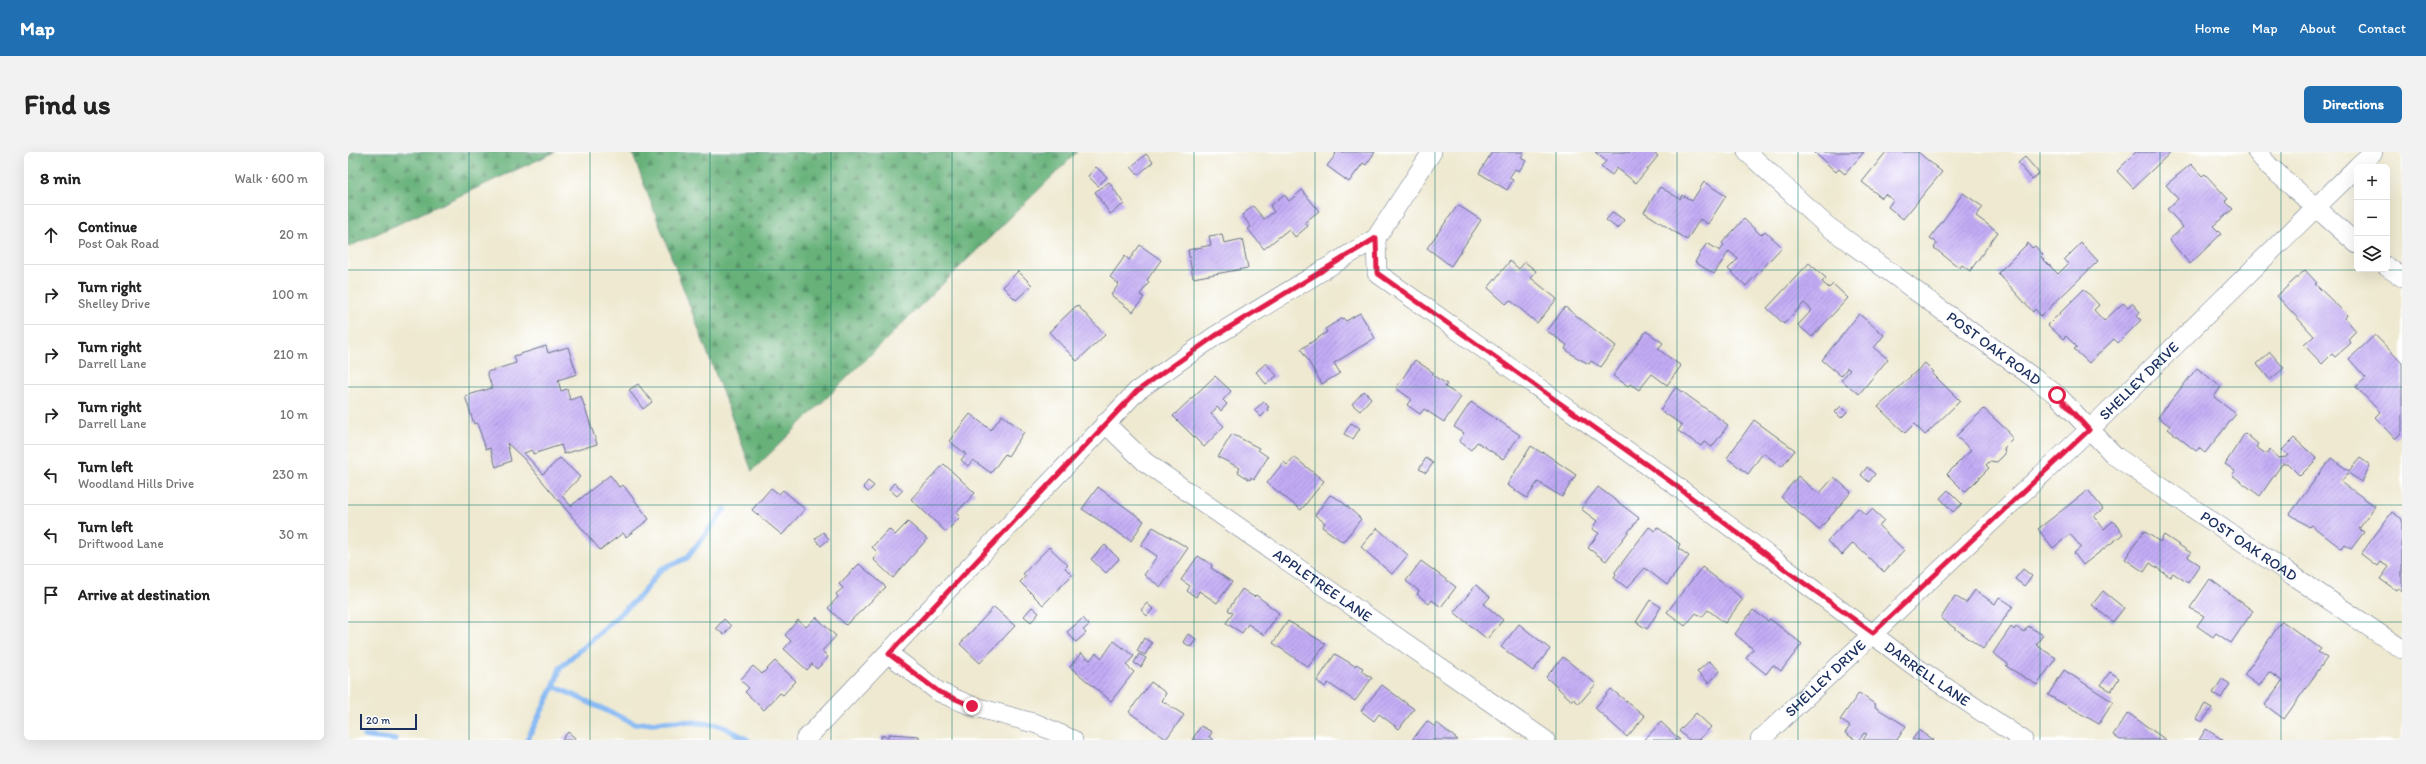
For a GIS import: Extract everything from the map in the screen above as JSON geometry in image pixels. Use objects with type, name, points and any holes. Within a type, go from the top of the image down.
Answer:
[{"type":"street","points":[[805,740],[889,654],[1105,423],[1137,391],[1174,364],[1376,238],[1432,152]]},
{"type":"street","name":"POST OAK ROAD","points":[[1747,152],[1826,225],[2057,395],[2115,456],[2402,649]]},
{"type":"street","points":[[2257,152],[2268,165],[2354,241]]},
{"type":"street","name":"SHELLEY DRIVE","points":[[2360,164],[2373,152]]},
{"type":"street","name":"SHELLEY DRIVE","points":[[1760,740],[2089,430],[2354,170]]},
{"type":"street","name":"DARRELL LANE","points":[[1376,238],[1377,273],[1671,482],[1790,573],[1873,633],[1913,665],[2023,740]]},
{"type":"street","points":[[2390,269],[2402,276]]},
{"type":"street","name":"APPLETREE LANE","points":[[1105,423],[1145,462],[1545,740]]},
{"type":"street","points":[[889,654],[939,692],[972,706],[1037,724],[1073,740]]},
{"type":"green space","points":[[348,152],[555,152],[348,247]]},
{"type":"green space","points":[[632,152],[1077,152],[752,471]]},
{"type":"building","points":[[1334,152],[1375,152],[1366,165],[1363,163],[1349,182],[1327,166],[1336,154]]},
{"type":"building","points":[[1492,152],[1524,152],[1521,158],[1526,161],[1519,171],[1515,169],[1509,178],[1513,180],[1507,190],[1479,173]]},
{"type":"building","points":[[1595,152],[1652,152],[1658,156],[1636,183],[1617,168],[1612,175],[1601,167],[1606,161]]},
{"type":"building","points":[[1814,152],[1864,152],[1845,174],[1839,169],[1836,172]]},
{"type":"building","points":[[1886,152],[1918,152],[1942,172],[1903,219],[1888,207],[1893,200],[1885,194],[1882,198],[1862,182]]},
{"type":"building","points":[[2136,152],[2171,152],[2133,188],[2117,171]]},
{"type":"building","points":[[1146,154],[1153,162],[1138,175],[1131,167]]},
{"type":"building","points":[[2025,157],[2039,173],[2032,179],[2018,163]]},
{"type":"building","points":[[2191,164],[2202,176],[2205,174],[2228,199],[2225,201],[2233,209],[2213,226],[2221,234],[2190,264],[2169,240],[2183,227],[2167,209],[2178,199],[2166,185]]},
{"type":"building","points":[[1096,167],[1107,177],[1098,186],[1088,176]]},
{"type":"building","points":[[1109,182],[1124,204],[1110,214],[1095,192]]},
{"type":"building","points":[[1704,182],[1726,196],[1708,224],[1700,219],[1687,240],[1644,212],[1660,187],[1680,199],[1682,195],[1692,201]]},
{"type":"building","points":[[1302,190],[1319,211],[1305,222],[1308,226],[1295,237],[1289,229],[1264,249],[1248,229],[1251,227],[1242,215],[1253,206],[1264,219],[1274,212],[1270,206],[1284,194],[1289,201]]},
{"type":"building","points":[[1963,193],[1983,207],[1976,216],[1998,232],[1970,271],[1962,265],[1960,268],[1934,248],[1937,243],[1930,238]]},
{"type":"building","points":[[1458,205],[1481,220],[1451,266],[1427,248]]},
{"type":"building","points":[[1613,212],[1624,220],[1618,229],[1606,220]]},
{"type":"building","points":[[1744,219],[1761,235],[1765,231],[1782,247],[1746,286],[1728,269],[1738,259],[1729,251],[1714,274],[1695,262],[1707,243],[1720,251],[1724,245],[1722,243]]},
{"type":"building","points":[[1222,234],[1224,243],[1242,239],[1248,268],[1193,278],[1188,250],[1211,245],[1209,236]]},
{"type":"building","points":[[2028,243],[2032,248],[2035,246],[2043,255],[2041,257],[2058,274],[2068,264],[2064,260],[2081,243],[2098,261],[2041,316],[2035,309],[2033,312],[1998,273]]},
{"type":"building","points":[[1140,245],[1161,260],[1147,280],[1149,282],[1140,295],[1144,297],[1133,312],[1111,295],[1119,284],[1110,277],[1125,256],[1129,260]]},
{"type":"building","points":[[1510,261],[1519,269],[1525,262],[1536,271],[1531,278],[1557,299],[1537,323],[1510,300],[1506,304],[1488,288]]},
{"type":"building","points":[[1809,263],[1826,278],[1822,282],[1829,288],[1833,284],[1848,298],[1812,337],[1798,325],[1812,310],[1804,303],[1784,324],[1767,308]]},
{"type":"building","points":[[2305,270],[2317,283],[2315,284],[2347,315],[2345,318],[2356,331],[2348,339],[2351,343],[2335,357],[2332,354],[2322,364],[2304,345],[2314,336],[2277,296]]},
{"type":"building","points":[[1018,271],[1032,285],[1016,300],[1003,287]]},
{"type":"building","points":[[2084,289],[2099,305],[2094,310],[2104,321],[2123,303],[2128,307],[2132,303],[2140,312],[2137,316],[2141,320],[2118,343],[2114,339],[2089,363],[2074,349],[2077,347],[2066,336],[2063,339],[2048,325]]},
{"type":"building","points":[[1077,305],[1105,335],[1077,361],[1049,332]]},
{"type":"building","points":[[1565,307],[1616,346],[1601,367],[1591,361],[1589,364],[1576,357],[1565,349],[1567,345],[1547,331]]},
{"type":"building","points":[[1360,313],[1375,338],[1334,363],[1340,373],[1322,384],[1301,349],[1327,332],[1325,329],[1343,318],[1346,321]]},
{"type":"building","points":[[1859,314],[1884,335],[1874,348],[1888,359],[1859,394],[1841,380],[1850,370],[1847,368],[1841,376],[1822,360]]},
{"type":"building","points":[[1646,331],[1663,343],[1658,349],[1681,366],[1667,385],[1652,374],[1639,390],[1630,384],[1628,386],[1613,376]]},
{"type":"building","points":[[2375,335],[2402,363],[2402,432],[2395,439],[2375,417],[2380,412],[2356,387],[2366,378],[2349,359]]},
{"type":"building","points":[[546,346],[548,353],[568,347],[577,374],[558,380],[561,391],[567,389],[570,400],[581,396],[597,444],[564,454],[561,445],[533,454],[532,450],[524,453],[543,474],[560,458],[580,477],[562,496],[571,506],[610,475],[619,487],[623,485],[649,519],[626,537],[623,533],[600,550],[523,458],[507,443],[511,461],[496,467],[490,448],[486,449],[477,423],[474,424],[465,396],[492,388],[487,372],[516,363],[514,356]]},
{"type":"building","points":[[2270,352],[2284,368],[2270,380],[2257,364]]},
{"type":"building","points":[[1415,360],[1434,373],[1432,375],[1447,384],[1445,387],[1461,397],[1444,422],[1424,409],[1420,414],[1407,405],[1411,399],[1396,388]]},
{"type":"building","points":[[1266,363],[1277,376],[1266,384],[1256,372]]},
{"type":"building","points":[[1925,363],[1934,372],[1932,373],[1960,401],[1925,435],[1914,424],[1905,433],[1878,407]]},
{"type":"building","points":[[2197,368],[2221,387],[2214,397],[2236,414],[2205,453],[2199,448],[2196,451],[2168,429],[2170,426],[2158,417]]},
{"type":"building","points":[[1215,376],[1231,391],[1223,400],[1227,404],[1221,411],[1217,407],[1211,414],[1224,426],[1204,447],[1173,416]]},
{"type":"building","points":[[638,384],[652,402],[643,409],[629,390]]},
{"type":"building","points":[[1676,387],[1728,425],[1712,447],[1704,442],[1701,446],[1678,431],[1682,425],[1660,410]]},
{"type":"building","points":[[1364,391],[1371,398],[1360,411],[1352,404]]},
{"type":"building","points":[[1264,402],[1269,407],[1261,417],[1254,410]]},
{"type":"building","points":[[1471,402],[1520,435],[1503,459],[1477,442],[1471,450],[1459,441],[1464,433],[1454,427]]},
{"type":"building","points":[[1841,406],[1847,412],[1841,418],[1835,412]]},
{"type":"building","points":[[1984,409],[2009,432],[2008,433],[2013,439],[2004,448],[2005,454],[1997,462],[1990,461],[1986,465],[1989,468],[1965,492],[1947,474],[1971,450],[1956,436]]},
{"type":"building","points":[[970,414],[991,430],[1002,415],[1024,432],[1008,456],[1005,454],[991,473],[973,460],[968,466],[961,460],[966,454],[949,441]]},
{"type":"building","points":[[1754,420],[1795,450],[1782,467],[1763,453],[1748,474],[1727,458]]},
{"type":"building","points":[[1351,423],[1360,428],[1353,439],[1344,434]]},
{"type":"building","points":[[2245,433],[2258,444],[2256,447],[2266,454],[2270,449],[2278,458],[2286,457],[2288,455],[2282,450],[2294,438],[2317,459],[2300,476],[2288,464],[2282,464],[2260,496],[2232,475],[2235,471],[2225,464]]},
{"type":"building","points":[[1232,434],[1259,448],[1258,450],[1268,457],[1254,479],[1251,477],[1250,480],[1238,472],[1240,468],[1218,457]]},
{"type":"building","points":[[1531,446],[1542,453],[1543,452],[1576,475],[1562,497],[1538,482],[1527,498],[1507,485]]},
{"type":"building","points":[[1294,457],[1324,481],[1301,510],[1267,483],[1284,462],[1287,465]]},
{"type":"building","points":[[1426,458],[1433,463],[1426,473],[1419,469]]},
{"type":"building","points":[[2331,458],[2349,471],[2360,458],[2370,465],[2362,482],[2348,473],[2341,482],[2375,506],[2359,529],[2364,532],[2351,549],[2345,545],[2342,549],[2311,525],[2309,527],[2290,514]]},
{"type":"building","points":[[944,464],[975,493],[956,513],[960,517],[946,532],[911,499]]},
{"type":"building","points":[[1867,467],[1875,474],[1869,482],[1861,475]]},
{"type":"building","points":[[1798,476],[1819,494],[1834,477],[1851,492],[1819,530],[1781,497]]},
{"type":"building","points":[[868,481],[874,486],[868,492],[863,487]]},
{"type":"building","points":[[894,483],[903,490],[897,496],[889,489]]},
{"type":"building","points":[[1098,487],[1144,521],[1131,541],[1082,509]]},
{"type":"building","points":[[1598,487],[1639,518],[1606,561],[1588,548],[1599,533],[1592,529],[1597,521],[1581,509]]},
{"type":"building","points":[[771,488],[779,494],[783,490],[805,509],[782,535],[752,510]]},
{"type":"building","points":[[1948,490],[1962,504],[1953,512],[1940,498]]},
{"type":"building","points":[[2088,490],[2103,509],[2094,516],[2104,529],[2113,521],[2123,534],[2083,565],[2074,553],[2081,547],[2070,534],[2053,548],[2038,529]]},
{"type":"building","points":[[1330,495],[1340,500],[1361,519],[1343,542],[1322,527],[1325,523],[1315,515]]},
{"type":"building","points":[[1858,508],[1866,515],[1872,509],[1884,520],[1879,526],[1904,550],[1884,572],[1853,543],[1842,555],[1827,541]]},
{"type":"building","points":[[2392,512],[2402,519],[2402,591],[2398,588],[2396,590],[2380,579],[2389,567],[2380,562],[2377,566],[2361,554]]},
{"type":"building","points":[[908,522],[927,539],[893,578],[873,559],[878,553],[872,547],[889,529],[895,535]]},
{"type":"building","points":[[1153,527],[1188,548],[1161,587],[1144,575],[1157,556],[1141,545]]},
{"type":"building","points":[[1649,527],[1655,531],[1657,527],[1680,544],[1678,548],[1689,556],[1667,585],[1645,568],[1627,588],[1614,578],[1616,575],[1615,572]]},
{"type":"building","points":[[1377,528],[1408,555],[1392,574],[1361,547]]},
{"type":"building","points":[[2144,531],[2160,542],[2164,535],[2191,553],[2188,557],[2200,565],[2188,583],[2173,573],[2170,577],[2150,563],[2144,572],[2125,559]]},
{"type":"building","points":[[823,532],[829,539],[821,546],[815,539]]},
{"type":"building","points":[[1105,545],[1119,559],[1106,573],[1091,559]]},
{"type":"building","points":[[1049,547],[1068,565],[1065,568],[1072,575],[1043,605],[1020,582],[1026,576],[1023,574]]},
{"type":"building","points":[[1198,556],[1212,565],[1211,568],[1232,582],[1217,603],[1199,591],[1196,597],[1187,591],[1190,586],[1181,580]]},
{"type":"building","points":[[1421,561],[1456,587],[1441,607],[1432,600],[1429,604],[1417,594],[1419,591],[1406,581]]},
{"type":"building","points":[[859,564],[886,587],[846,625],[828,608],[838,597],[836,594],[843,588],[839,584]]},
{"type":"building","points":[[1702,567],[1743,599],[1725,623],[1708,610],[1702,617],[1696,613],[1685,626],[1667,612]]},
{"type":"building","points":[[2023,569],[2032,576],[2024,586],[2015,579]]},
{"type":"building","points":[[2210,579],[2253,611],[2231,643],[2216,633],[2213,637],[2197,626],[2204,616],[2190,608]]},
{"type":"building","points":[[1476,585],[1490,597],[1484,604],[1503,620],[1487,639],[1454,612]]},
{"type":"building","points":[[1242,589],[1254,597],[1256,595],[1279,613],[1264,635],[1248,624],[1242,633],[1226,623],[1233,613],[1228,610]]},
{"type":"building","points":[[1975,590],[1995,604],[1999,597],[2013,606],[1983,649],[1941,618],[1955,596],[1966,603]]},
{"type":"building","points":[[2103,591],[2124,608],[2113,622],[2092,605]]},
{"type":"building","points":[[1650,600],[1661,607],[1647,629],[1636,622]]},
{"type":"building","points":[[1147,603],[1153,609],[1147,616],[1141,610]]},
{"type":"building","points":[[994,607],[1015,626],[980,663],[960,644]]},
{"type":"building","points":[[1032,607],[1039,613],[1031,622],[1024,616]]},
{"type":"building","points":[[1753,610],[1768,621],[1770,619],[1802,644],[1781,671],[1773,665],[1766,674],[1746,658],[1753,649],[1735,634]]},
{"type":"building","points":[[816,617],[836,636],[822,651],[828,657],[817,669],[812,664],[807,670],[784,649],[791,641],[785,635],[798,620],[806,627]]},
{"type":"building","points":[[1083,618],[1089,625],[1083,630],[1086,633],[1076,642],[1067,632]]},
{"type":"building","points":[[724,619],[731,626],[724,635],[716,628]]},
{"type":"building","points":[[1288,621],[1326,644],[1308,667],[1273,643]]},
{"type":"building","points":[[2282,621],[2321,649],[2318,652],[2327,658],[2284,719],[2265,705],[2282,681],[2269,672],[2259,686],[2244,675]]},
{"type":"building","points":[[1519,624],[1550,649],[1533,671],[1501,647]]},
{"type":"building","points":[[2028,626],[2043,635],[2036,645],[2056,658],[2037,685],[2006,666],[2008,664],[1993,653],[2011,627],[2014,630],[2016,627],[2024,632]]},
{"type":"building","points":[[1188,634],[1196,639],[1191,647],[1183,642]]},
{"type":"building","points":[[1144,638],[1152,643],[1145,655],[1137,651]]},
{"type":"building","points":[[1114,641],[1134,656],[1126,665],[1134,672],[1111,701],[1070,667],[1081,653],[1090,660],[1096,653],[1102,658]]},
{"type":"building","points":[[1139,654],[1146,658],[1141,667],[1134,663]]},
{"type":"building","points":[[1335,654],[1355,666],[1356,664],[1363,668],[1361,671],[1372,678],[1355,701],[1328,683],[1325,687],[1317,681]]},
{"type":"building","points":[[1563,657],[1596,684],[1579,704],[1573,698],[1572,701],[1546,677]]},
{"type":"building","points":[[775,661],[796,681],[783,695],[780,693],[764,710],[745,692],[749,688],[740,680],[753,666],[762,674]]},
{"type":"building","points":[[1709,661],[1720,671],[1709,683],[1697,672]]},
{"type":"building","points":[[2064,670],[2113,702],[2099,724],[2048,695]]},
{"type":"building","points":[[2110,672],[2119,678],[2111,691],[2101,685]]},
{"type":"building","points":[[2222,679],[2230,684],[2221,698],[2213,693]]},
{"type":"building","points":[[1151,682],[1166,693],[1162,701],[1184,715],[1166,739],[1129,712]]},
{"type":"building","points":[[1382,685],[1414,709],[1399,729],[1379,714],[1374,721],[1361,711]]},
{"type":"building","points":[[1611,689],[1645,716],[1627,737],[1595,708]]},
{"type":"building","points":[[1859,693],[1876,705],[1875,707],[1906,726],[1897,740],[1863,740],[1867,734],[1864,733],[1859,740],[1856,740],[1845,733],[1850,726],[1840,720]]},
{"type":"building","points":[[2205,704],[2212,708],[2202,722],[2196,719]]},
{"type":"building","points":[[1696,713],[1711,727],[1699,740],[1689,740],[1679,731]]},
{"type":"building","points":[[2128,713],[2166,740],[2120,740],[2113,735]]},
{"type":"building","points":[[1427,721],[1435,727],[1437,723],[1458,740],[1412,740]]},
{"type":"building","points":[[1661,722],[1680,740],[1644,740]]},
{"type":"building","points":[[1201,726],[1212,732],[1209,737],[1214,740],[1192,740]]},
{"type":"building","points":[[2206,729],[2223,740],[2199,740]]},
{"type":"building","points":[[1919,730],[1934,740],[1912,740]]},
{"type":"building","points":[[568,732],[575,738],[574,740],[562,740]]},
{"type":"building","points":[[889,734],[919,736],[919,740],[881,740],[881,736],[889,736]]},
{"type":"waterway","points":[[554,686],[560,668],[640,596],[661,569],[687,558],[725,509]]},
{"type":"waterway","points":[[527,740],[554,686],[635,724],[680,721],[720,725],[748,740]]},
{"type":"waterway","points":[[364,736],[395,740]]},
{"type":"route","points":[[972,706],[939,692],[889,654],[1105,423],[1137,391],[1215,336],[1376,238],[1377,273],[1671,482],[1790,573],[1873,633],[2089,430],[2057,395]]}]
